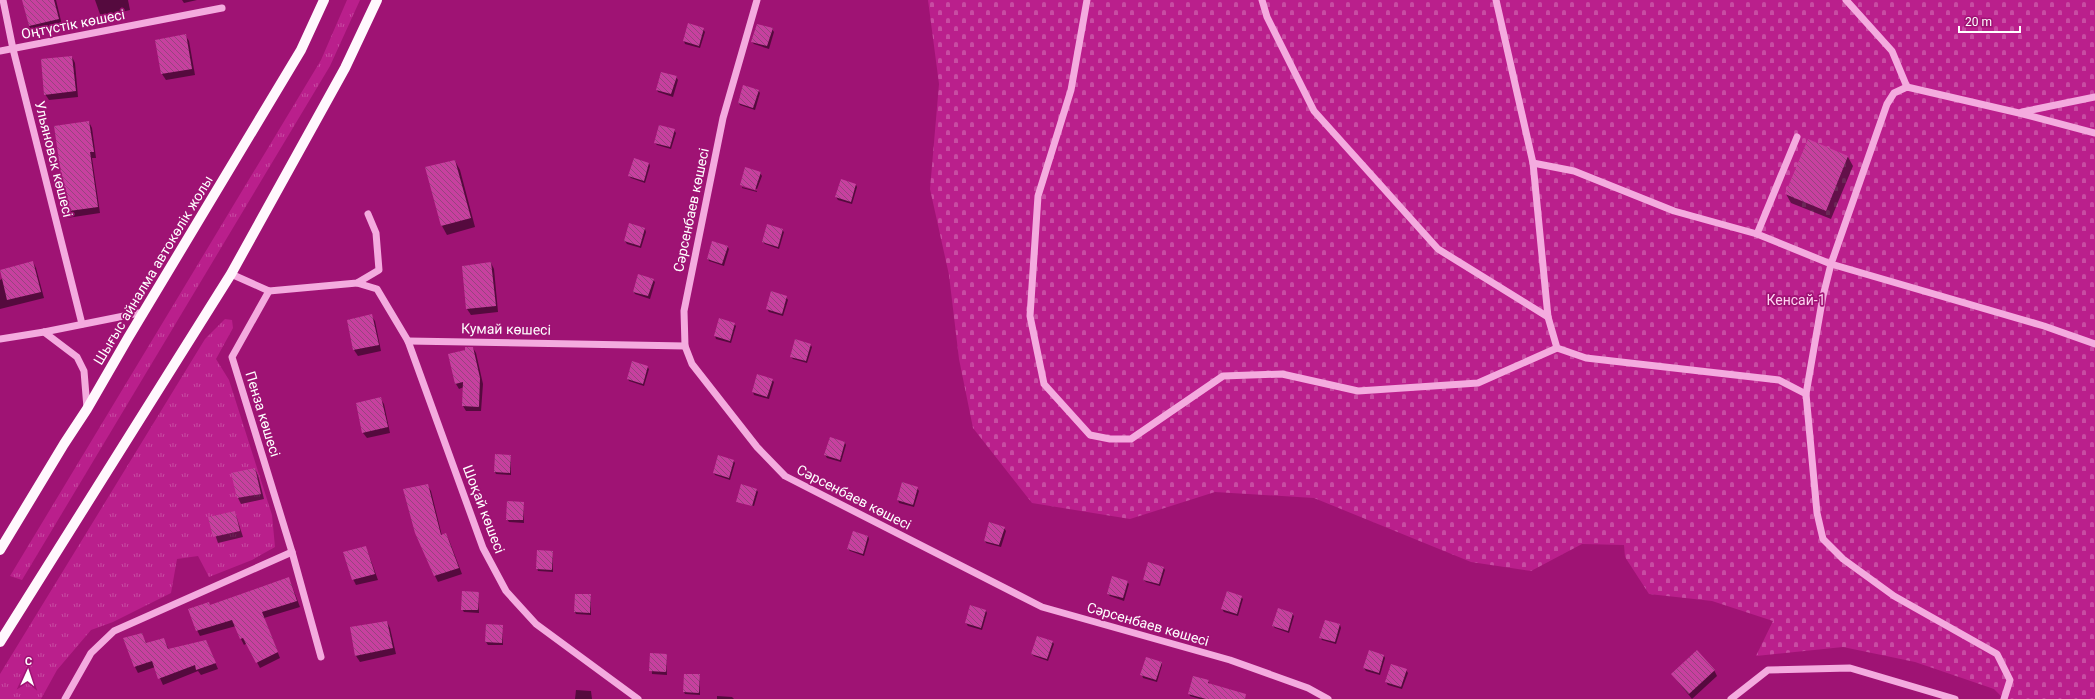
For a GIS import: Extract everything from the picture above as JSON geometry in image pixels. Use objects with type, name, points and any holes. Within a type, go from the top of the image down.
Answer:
[{"type":"main road","name":"Шығыс айналма автокөлік жолы","points":[[0,550],[87,409],[301,50],[324,0]]},
{"type":"main road","points":[[0,642],[230,274],[345,68],[377,0]]},
{"type":"street","name":"Ульяновск көшесі","points":[[3,0],[13,49],[82,324]]},
{"type":"street","name":"Сәрсенбаев көшесі","points":[[757,0],[723,118],[684,311],[685,346],[692,364],[757,448],[785,476],[1042,608],[1230,660],[1308,688],[1328,699]]},
{"type":"street","points":[[1087,0],[1071,90],[1038,196],[1030,316],[1044,384],[1090,435],[1110,439],[1131,439],[1223,376],[1282,374],[1358,391],[1478,383],[1557,348],[1586,358],[1779,380],[1806,394]]},
{"type":"street","points":[[1262,0],[1267,17],[1314,112],[1438,249],[1548,317]]},
{"type":"street","points":[[1496,0],[1533,163],[1548,317],[1557,348]]},
{"type":"street","points":[[1846,0],[1892,51],[1907,87]]},
{"type":"street","name":"Оңтүстік көшесі","points":[[0,51],[222,8]]},
{"type":"street","points":[[2004,699],[2010,680],[1997,654],[1894,596],[1843,559],[1823,539],[1818,513],[1806,394],[1819,318],[1831,264],[1887,104],[1894,93],[1907,87],[2019,113],[2095,133]]},
{"type":"street","points":[[2019,113],[2083,98],[2095,97]]},
{"type":"street","points":[[1757,234],[1797,138]]},
{"type":"street","points":[[1533,163],[1574,171],[1674,211],[1757,234],[1831,264],[2044,326],[2095,344]]},
{"type":"street","points":[[357,283],[379,270],[376,233],[368,214]]},
{"type":"street","points":[[230,274],[269,291],[357,283],[377,289],[408,341]]},
{"type":"street","name":"Пенза көшесі","points":[[269,291],[232,357],[292,552],[321,657]]},
{"type":"street","points":[[0,339],[44,332],[144,312]]},
{"type":"street","points":[[44,332],[78,357],[84,371],[87,409]]},
{"type":"street","name":"Кумай көшесі","points":[[408,341],[685,346]]},
{"type":"street","name":"Шоқай көшесі","points":[[408,341],[483,548],[506,591],[536,624],[638,699]]},
{"type":"street","points":[[65,699],[91,653],[114,631],[292,552]]},
{"type":"street","points":[[1731,699],[1768,670],[1850,668],[1955,699]]},
{"type":"green space","points":[[347,0],[360,0],[330,66],[22,580],[10,576],[321,60]]},
{"type":"green space","name":"Кенсай-1","points":[[928,0],[2095,0],[2095,699],[2004,699],[1994,689],[1915,662],[1843,647],[1756,656],[1773,621],[1712,601],[1649,594],[1625,557],[1624,545],[1582,544],[1531,571],[1471,562],[1314,498],[1215,492],[1130,519],[1032,503],[973,428],[959,359],[949,275],[930,189],[939,84]]},
{"type":"green space","points":[[225,319],[232,320],[233,328],[216,359],[229,380],[272,515],[275,547],[252,560],[209,577],[198,556],[177,559],[171,593],[113,622],[91,630],[57,670],[41,699],[0,699],[0,674],[205,339]]},
{"type":"building","points":[[22,0],[54,0],[59,19],[29,26]]},
{"type":"building","points":[[688,23],[704,28],[699,46],[683,41]]},
{"type":"building","points":[[757,24],[773,28],[767,46],[751,42]]},
{"type":"building","points":[[186,34],[192,69],[161,74],[155,40]]},
{"type":"building","points":[[72,56],[76,91],[44,95],[41,59]]},
{"type":"building","points":[[661,72],[677,76],[671,94],[656,90]]},
{"type":"building","points":[[743,85],[759,90],[753,108],[738,103]]},
{"type":"building","points":[[89,121],[94,152],[90,152],[98,207],[62,212],[58,182],[62,181],[54,126]]},
{"type":"building","points":[[659,125],[675,129],[670,147],[654,143]]},
{"type":"building","points":[[1808,139],[1848,156],[1826,211],[1785,194]]},
{"type":"building","points":[[634,158],[649,163],[644,181],[628,176]]},
{"type":"building","points":[[455,160],[471,218],[441,226],[425,167]]},
{"type":"building","points":[[745,167],[761,172],[755,190],[740,185]]},
{"type":"building","points":[[841,179],[856,184],[851,202],[835,197]]},
{"type":"building","points":[[629,223],[645,228],[640,246],[624,241]]},
{"type":"building","points":[[767,224],[783,229],[778,247],[762,242]]},
{"type":"building","points":[[712,241],[728,246],[722,264],[707,259]]},
{"type":"building","points":[[33,261],[41,292],[7,300],[0,270]]},
{"type":"building","points":[[491,262],[496,306],[466,309],[462,266]]},
{"type":"building","points":[[638,274],[654,279],[648,296],[633,292]]},
{"type":"building","points":[[771,291],[787,296],[782,314],[766,309]]},
{"type":"building","points":[[372,314],[379,345],[353,350],[347,320]]},
{"type":"building","points":[[719,318],[735,323],[730,341],[714,336]]},
{"type":"building","points":[[795,339],[811,344],[806,361],[790,357]]},
{"type":"building","points":[[465,347],[473,347],[480,378],[479,407],[462,406],[463,382],[455,384],[448,354],[465,350]]},
{"type":"building","points":[[632,361],[648,366],[643,384],[627,379]]},
{"type":"building","points":[[757,374],[773,379],[767,397],[752,392]]},
{"type":"building","points":[[381,397],[388,427],[362,433],[356,403]]},
{"type":"building","points":[[830,437],[845,442],[840,460],[824,455]]},
{"type":"building","points":[[495,454],[511,455],[510,473],[494,472]]},
{"type":"building","points":[[718,455],[734,460],[729,478],[713,473]]},
{"type":"building","points":[[255,468],[261,494],[237,498],[231,473]]},
{"type":"building","points":[[902,482],[918,487],[913,505],[897,500]]},
{"type":"building","points":[[428,484],[441,535],[446,533],[459,568],[434,576],[415,533],[403,489]]},
{"type":"building","points":[[741,484],[757,489],[752,506],[736,502]]},
{"type":"building","points":[[507,501],[524,502],[523,520],[506,520]]},
{"type":"building","points":[[235,511],[240,531],[213,537],[208,517]]},
{"type":"building","points":[[989,522],[1005,527],[999,545],[984,541]]},
{"type":"building","points":[[853,531],[868,536],[863,554],[847,549]]},
{"type":"building","points":[[366,546],[375,574],[352,580],[343,552]]},
{"type":"building","points":[[537,550],[553,551],[552,570],[536,569]]},
{"type":"building","points":[[1148,562],[1164,567],[1159,584],[1143,580]]},
{"type":"building","points":[[1112,576],[1128,581],[1123,598],[1107,594]]},
{"type":"building","points":[[289,577],[297,601],[262,612],[278,652],[256,663],[243,638],[240,639],[232,620],[196,631],[188,609],[209,602],[210,605]]},
{"type":"building","points":[[462,591],[479,592],[478,610],[461,610]]},
{"type":"building","points":[[1227,591],[1242,596],[1237,614],[1221,609]]},
{"type":"building","points":[[575,594],[591,594],[590,613],[574,612]]},
{"type":"building","points":[[970,605],[986,610],[981,628],[965,623]]},
{"type":"building","points":[[1278,608],[1293,613],[1288,631],[1272,626]]},
{"type":"building","points":[[1325,620],[1340,624],[1335,642],[1319,638]]},
{"type":"building","points":[[387,621],[393,648],[355,656],[350,627]]},
{"type":"building","points":[[486,624],[503,625],[502,643],[485,642]]},
{"type":"building","points":[[142,633],[146,643],[164,638],[168,649],[206,640],[216,663],[196,670],[195,665],[158,679],[152,661],[134,667],[123,638]]},
{"type":"building","points":[[1037,636],[1053,641],[1047,659],[1031,654]]},
{"type":"building","points":[[1369,650],[1384,655],[1379,673],[1363,668]]},
{"type":"building","points":[[1697,650],[1715,670],[1689,694],[1671,674]]},
{"type":"building","points":[[650,653],[667,654],[666,672],[649,671]]},
{"type":"building","points":[[1146,657],[1162,662],[1156,680],[1140,675]]},
{"type":"building","points":[[1391,664],[1407,669],[1401,687],[1385,682]]},
{"type":"building","points":[[684,674],[700,674],[699,693],[683,692]]},
{"type":"building","points":[[1193,676],[1209,680],[1208,683],[1246,694],[1245,699],[1206,699],[1188,694]]}]
